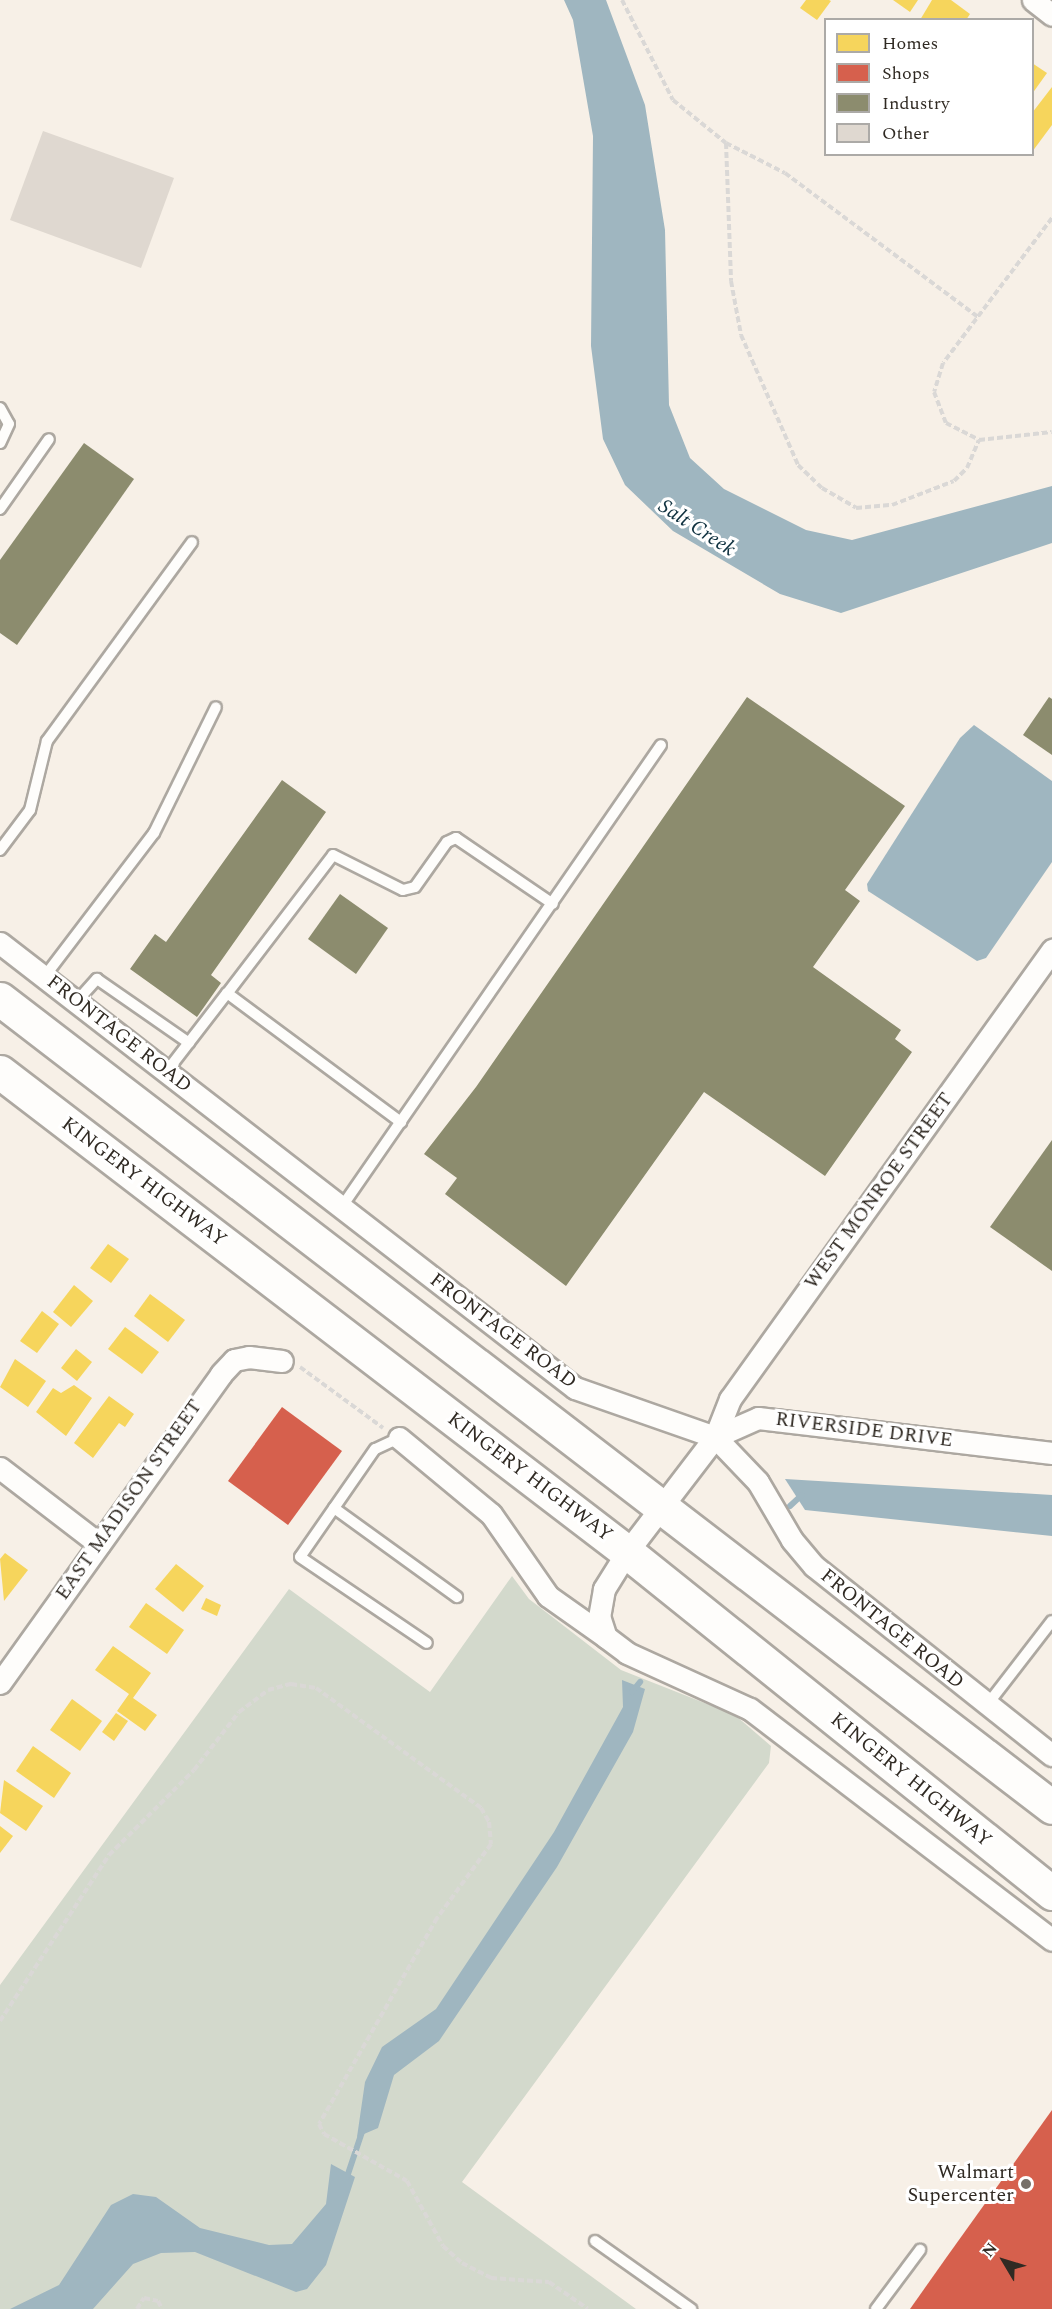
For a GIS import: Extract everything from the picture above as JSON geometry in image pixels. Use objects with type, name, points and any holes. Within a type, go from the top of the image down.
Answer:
[{"type":"highway","points":[[0,999],[1052,1807]]},
{"type":"highway","name":"KINGERY HIGHWAY","points":[[0,1072],[627,1552],[1052,1893]]},
{"type":"street","points":[[1033,0],[1052,15]]},
{"type":"street","name":"FRONTAGE ROAD","points":[[0,944],[343,1205],[575,1388],[715,1437],[758,1482],[792,1540],[814,1566],[1052,1755]]},
{"type":"street","name":"WEST MONROE STREET","points":[[715,1437],[730,1399],[1052,950]]},
{"type":"street","name":"EAST MADISON STREET","points":[[0,1683],[221,1374],[234,1360],[249,1357],[282,1361]]},
{"type":"street","name":"RIVERSIDE DRIVE","points":[[627,1552],[715,1437],[758,1418],[1052,1453]]},
{"type":"street","points":[[399,1438],[491,1514],[548,1596],[627,1653],[750,1709],[1052,1940]]},
{"type":"street","points":[[0,1468],[99,1544]]},
{"type":"street","points":[[606,1637],[599,1616],[604,1589],[627,1552]]},
{"type":"lane","points":[[0,408],[9,424],[0,443]]},
{"type":"lane","points":[[0,509],[49,439]]},
{"type":"lane","points":[[0,850],[30,810],[47,741],[192,542]]},
{"type":"lane","points":[[45,976],[154,833],[216,707]]},
{"type":"lane","points":[[343,1205],[661,745]]},
{"type":"lane","points":[[167,1071],[333,855],[403,890],[415,887],[447,842],[456,838],[553,904]]},
{"type":"lane","points":[[77,1001],[97,979],[189,1042]]},
{"type":"lane","points":[[226,994],[401,1122]]},
{"type":"lane","points":[[399,1438],[375,1449],[300,1557],[427,1643]]},
{"type":"lane","points":[[334,1508],[457,1597]]},
{"type":"lane","points":[[987,1705],[1052,1621]]},
{"type":"lane","points":[[595,2241],[691,2309]]},
{"type":"lane","points":[[876,2309],[920,2250]]},
{"type":"path","points":[[622,0],[673,100],[726,142],[785,173],[978,317]]},
{"type":"path","points":[[726,142],[731,281],[741,335],[798,465],[822,488],[856,508],[892,506],[954,481],[967,468],[979,440]]},
{"type":"path","points":[[1052,218],[943,363],[934,392],[946,423],[979,440],[1052,432]]},
{"type":"path","points":[[282,1361],[306,1369],[399,1438]]},
{"type":"path","points":[[0,2021],[110,1855],[200,1764],[239,1712],[268,1690],[291,1684],[316,1688],[481,1808],[489,1822],[491,1844],[437,1918],[378,2014],[319,2124],[324,2134],[406,2181],[443,2246],[462,2264],[491,2278],[549,2282],[588,2309]]},
{"type":"path","points":[[137,2309],[144,2298],[158,2301],[162,2309]]},
{"type":"shaded area","points":[[512,1576],[529,1599],[621,1670],[735,1715],[771,1746],[769,1763],[462,2182],[636,2309],[0,2309],[0,1985],[289,1589],[430,1692]]},
{"type":"water","name":"Salt Creek","points":[[564,0],[606,0],[645,105],[665,230],[669,405],[690,458],[724,489],[806,530],[852,540],[1052,486],[1052,543],[841,613],[780,594],[673,531],[625,485],[603,439],[591,346],[593,136],[573,20]]},
{"type":"water","points":[[974,725],[1052,781],[1052,862],[986,958],[977,961],[868,891],[867,884],[960,738]]},
{"type":"water","points":[[785,1479],[1052,1495],[1052,1536],[805,1510]]},
{"type":"water","points":[[622,1680],[645,1689],[633,1732],[557,1867],[439,2041],[394,2075],[378,2128],[357,2137],[365,2082],[382,2047],[436,2009],[554,1832],[623,1707]]},
{"type":"water","points":[[331,2164],[355,2177],[326,2265],[307,2289],[296,2292],[195,2252],[161,2253],[133,2264],[93,2309],[10,2309],[59,2285],[111,2205],[133,2194],[156,2197],[200,2228],[269,2245],[292,2244],[326,2204]]},
{"type":"building: Homes","points":[[806,0],[831,1],[817,20],[800,8]]},
{"type":"building: Homes","points":[[893,0],[918,0],[910,12]]},
{"type":"building: Homes","points":[[932,0],[951,0],[970,14],[967,18],[921,18]]},
{"type":"building: Homes","points":[[1034,64],[1047,73],[1034,91]]},
{"type":"building: Homes","points":[[1052,87],[1052,125],[1034,149],[1034,110]]},
{"type":"building: Homes","points":[[108,1244],[129,1259],[111,1283],[90,1268]]},
{"type":"building: Homes","points":[[74,1285],[93,1301],[71,1327],[53,1312]]},
{"type":"building: Homes","points":[[150,1294],[185,1320],[168,1342],[134,1316]]},
{"type":"building: Homes","points":[[42,1311],[59,1324],[37,1353],[20,1341]]},
{"type":"building: Homes","points":[[125,1327],[159,1352],[142,1374],[108,1349]]},
{"type":"building: Homes","points":[[76,1349],[92,1362],[77,1381],[61,1368]]},
{"type":"building: Homes","points":[[15,1359],[46,1381],[28,1407],[0,1387]]},
{"type":"building: Homes","points":[[74,1385],[92,1398],[66,1436],[36,1412],[53,1388],[61,1393]]},
{"type":"building: Homes","points":[[109,1396],[134,1414],[125,1427],[119,1423],[93,1458],[74,1443]]},
{"type":"building: Homes","points":[[5,1553],[28,1570],[4,1601],[0,1559]]},
{"type":"building: Homes","points":[[176,1564],[204,1586],[183,1612],[155,1589]]},
{"type":"building: Homes","points":[[206,1598],[221,1605],[217,1616],[201,1609]]},
{"type":"building: Homes","points":[[146,1603],[184,1630],[167,1654],[129,1627]]},
{"type":"building: Homes","points":[[113,1646],[151,1673],[133,1698],[157,1715],[145,1731],[117,1711],[129,1694],[95,1670]]},
{"type":"building: Homes","points":[[72,1699],[102,1721],[80,1751],[50,1730]]},
{"type":"building: Homes","points":[[116,1713],[128,1721],[114,1741],[102,1732]]},
{"type":"building: Homes","points":[[33,1746],[71,1773],[54,1798],[16,1771]]},
{"type":"building: Homes","points":[[4,1780],[43,1806],[26,1831],[0,1813]]},
{"type":"building: Homes","points":[[0,1826],[13,1836],[0,1853]]},
{"type":"building: Shops","points":[[282,1407],[342,1451],[288,1525],[228,1481]]},
{"type":"building: Shops","name":"Walmart Supercenter","points":[[1052,2110],[1052,2309],[910,2309],[946,2258]]},
{"type":"building: Industry","points":[[84,443],[134,479],[17,645],[0,633],[0,560]]},
{"type":"building: Industry","points":[[747,697],[905,806],[845,890],[860,901],[813,967],[901,1030],[895,1039],[912,1052],[825,1176],[704,1092],[566,1286],[445,1194],[457,1178],[424,1154],[476,1087]]},
{"type":"building: Industry","points":[[1049,697],[1052,699],[1052,755],[1023,735]]},
{"type":"building: Industry","points":[[282,780],[326,812],[211,975],[221,983],[197,1017],[130,969],[155,934],[166,942]]},
{"type":"building: Industry","points":[[340,894],[388,928],[356,974],[308,939]]},
{"type":"building: Industry","points":[[1052,1140],[1052,1271],[990,1227]]},
{"type":"building: Other","points":[[43,131],[174,178],[141,268],[10,220]]},
{"type":"waterway","points":[[790,1506],[802,1495]]},
{"type":"waterway","points":[[632,1692],[640,1682]]},
{"type":"waterway","points":[[347,2177],[363,2129]]},
{"type":"place","name":"Walmart Supercenter","points":[[1026,2184]]}]
